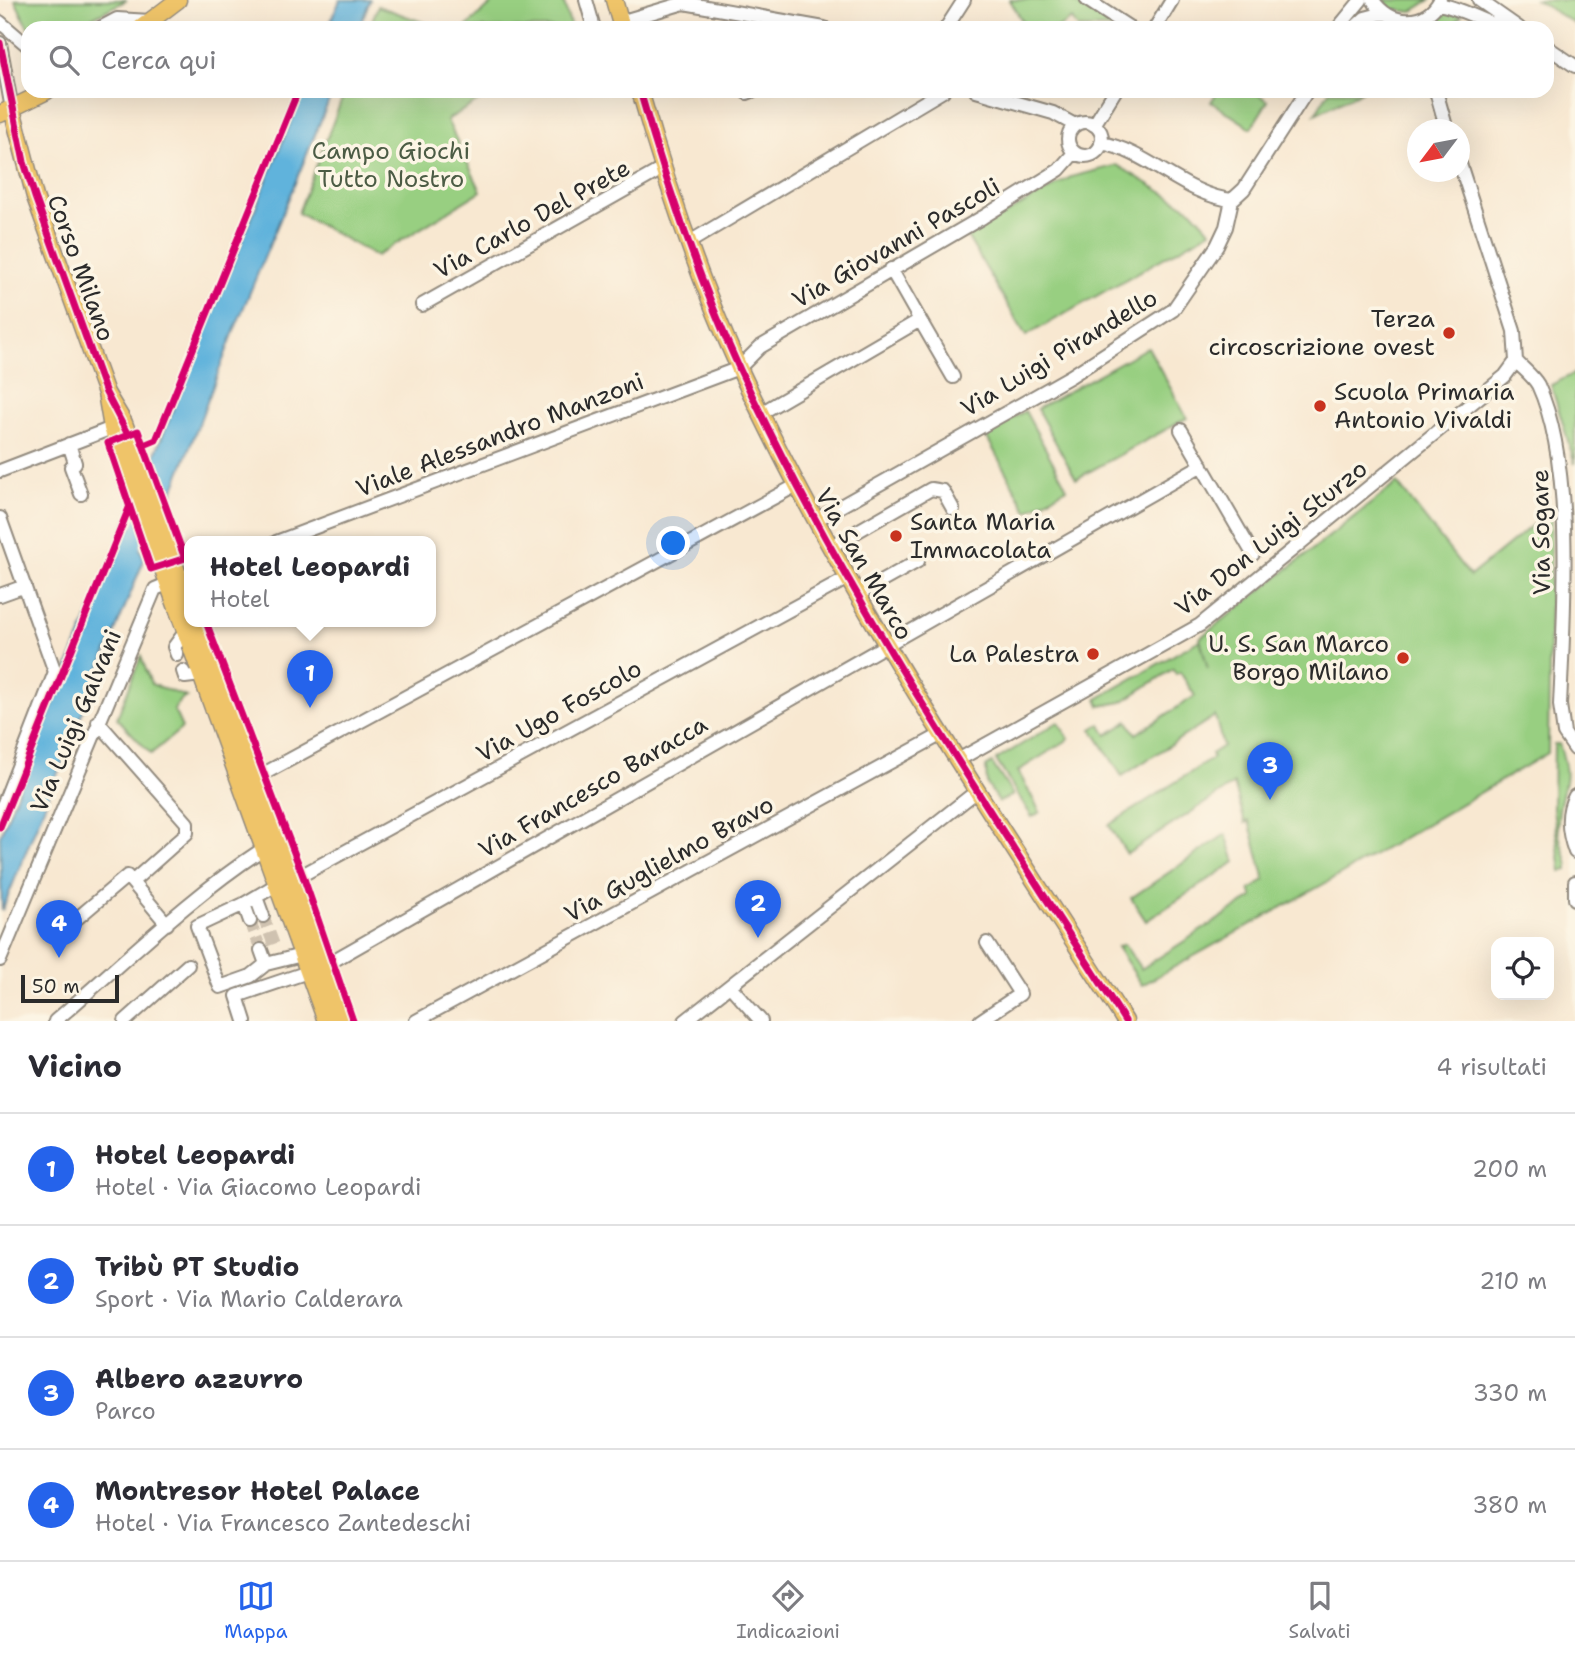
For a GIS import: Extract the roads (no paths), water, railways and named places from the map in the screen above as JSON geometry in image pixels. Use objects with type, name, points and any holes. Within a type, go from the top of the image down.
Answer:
[{"type":"main road","points":[[151,21],[178,0]]},
{"type":"main road","points":[[616,1],[620,21]]},
{"type":"main road","points":[[6,111],[33,98]]},
{"type":"main road","name":"Via San Marco","points":[[642,98],[662,169],[688,243],[739,368],[797,485],[886,643],[977,791],[1125,1021]]},
{"type":"main road","name":"Corso Milano","points":[[6,111],[106,393],[124,423],[163,526],[184,601]]},
{"type":"main road","name":"Corso Milano","points":[[106,393],[111,428],[154,544],[179,579]]},
{"type":"main road","name":"Corso Milano","points":[[190,627],[254,779],[302,955],[315,969],[326,1021]]},
{"type":"main road","name":"Corso Milano","points":[[190,627],[201,675],[263,849],[283,883],[315,969],[342,1021]]},
{"type":"street","points":[[586,0],[592,21]]},
{"type":"street","points":[[950,21],[964,0]]},
{"type":"street","points":[[1087,0],[1119,21]]},
{"type":"street","points":[[1159,21],[1172,0]]},
{"type":"street","points":[[1344,21],[1361,0]]},
{"type":"street","points":[[1373,0],[1395,21]]},
{"type":"street","points":[[1479,0],[1508,21]]},
{"type":"street","points":[[631,21],[682,1],[762,21]]},
{"type":"street","points":[[1424,21],[1439,2],[1458,7],[1483,21]]},
{"type":"street","points":[[1362,21],[1384,13]]},
{"type":"street","points":[[0,22],[21,40]]},
{"type":"street","points":[[0,43],[6,111]]},
{"type":"street","points":[[1554,52],[1575,66]]},
{"type":"street","points":[[688,243],[931,98]]},
{"type":"street","points":[[1000,98],[1053,113],[1075,125]]},
{"type":"street","points":[[1094,125],[1111,98]]},
{"type":"street","name":"Via Luigi Pirandello","points":[[816,520],[1071,376],[1173,310],[1217,246],[1226,227],[1232,200],[1244,189],[1302,98]]},
{"type":"street","points":[[1436,98],[1443,119]]},
{"type":"street","points":[[1084,122],[1094,125],[1101,135],[1101,143],[1090,155],[1074,153],[1068,136],[1075,125],[1084,122]]},
{"type":"street","points":[[1101,143],[1121,146],[1213,197],[1232,200]]},
{"type":"street","name":"Via Giovanni Pascoli","points":[[739,368],[760,347],[1059,170],[1074,153]]},
{"type":"street","name":"Via Carlo Del Prete","points":[[422,305],[662,169]]},
{"type":"street","points":[[1466,182],[1511,323],[1516,361]]},
{"type":"street","points":[[891,269],[953,377]]},
{"type":"street","points":[[761,413],[920,320]]},
{"type":"street","name":"Via Sogare","points":[[1516,361],[1537,383],[1563,466],[1566,511],[1560,705],[1564,733],[1575,749]]},
{"type":"street","name":"Via Don Luigi Sturzo","points":[[958,760],[1200,625],[1505,376],[1516,361]]},
{"type":"street","name":"Viale Alessandro Manzoni","points":[[292,536],[739,368]]},
{"type":"street","points":[[0,471],[111,428]]},
{"type":"street","points":[[1181,430],[1253,554]]},
{"type":"street","points":[[69,444],[75,463],[71,467],[81,494]]},
{"type":"street","name":"Via Francesco Baracca","points":[[246,1021],[237,996],[315,969],[1202,465]]},
{"type":"street","points":[[254,779],[797,485]]},
{"type":"street","points":[[830,547],[931,489],[943,491],[953,509]]},
{"type":"street","points":[[371,491],[376,504]]},
{"type":"street","points":[[0,518],[55,672],[0,813]]},
{"type":"street","name":"Via San Marco","points":[[857,595],[918,561]]},
{"type":"street","name":"Via Ugo Foscolo","points":[[266,964],[251,976],[220,987],[197,926],[244,904],[848,578]]},
{"type":"street","name":"Via Luigi Galvani","points":[[0,960],[6,926],[155,589],[179,579]]},
{"type":"street","points":[[0,595],[25,586]]},
{"type":"street","points":[[177,655],[174,647],[190,627]]},
{"type":"street","points":[[183,671],[185,677],[201,675]]},
{"type":"street","points":[[98,722],[187,823],[187,833],[132,882]]},
{"type":"street","name":"Via Guglielmo Bravo","points":[[416,1021],[942,734]]},
{"type":"street","points":[[685,1021],[977,791]]},
{"type":"street","points":[[1575,796],[1568,818],[1569,835],[1575,852]]},
{"type":"street","points":[[55,1021],[235,868],[263,849]]},
{"type":"street","points":[[74,921],[127,876],[167,925]]},
{"type":"street","points":[[1575,882],[1575,899]]},
{"type":"street","points":[[256,897],[263,916]]},
{"type":"street","points":[[244,904],[250,921]]},
{"type":"street","points":[[980,1021],[1020,994],[987,943]]},
{"type":"street","points":[[274,945],[279,959]]},
{"type":"street","points":[[261,950],[266,964],[302,955]]},
{"type":"street","points":[[125,1021],[188,965]]},
{"type":"street","points":[[730,986],[761,1021]]},
{"type":"water","points":[[340,0],[370,0],[362,21],[331,21]]},
{"type":"water","points":[[300,98],[330,98],[236,326],[169,502],[153,459]]},
{"type":"water","points":[[128,518],[144,560],[2,911],[0,836]]},
{"type":"waterway","points":[[130,553],[166,461]]},
{"type":"tunnel","points":[[263,916],[274,945]]},
{"type":"tunnel","points":[[250,921],[261,950]]},
{"type":"place","name":"Terza circoscrizione ovest","points":[[1449,333]]},
{"type":"place","name":"Scuola Primaria Antonio Vivaldi","points":[[1320,406]]},
{"type":"place","name":"Santa Maria Immacolata","points":[[896,536]]},
{"type":"place","name":"La Palestra","points":[[1093,654]]},
{"type":"place","name":"U. S. San Marco Borgo Milano","points":[[1403,658]]},
{"type":"place","name":"Hotel Leopardi","points":[[310,708]]},
{"type":"place","name":"Albero azzurro","points":[[1270,800]]},
{"type":"place","name":"Tribù PT Studio","points":[[758,938]]},
{"type":"place","name":"Montresor Hotel Palace","points":[[59,958]]},
{"type":"park label","name":"Campo Giochi Tutto Nostro","points":[[391,165]]}]
